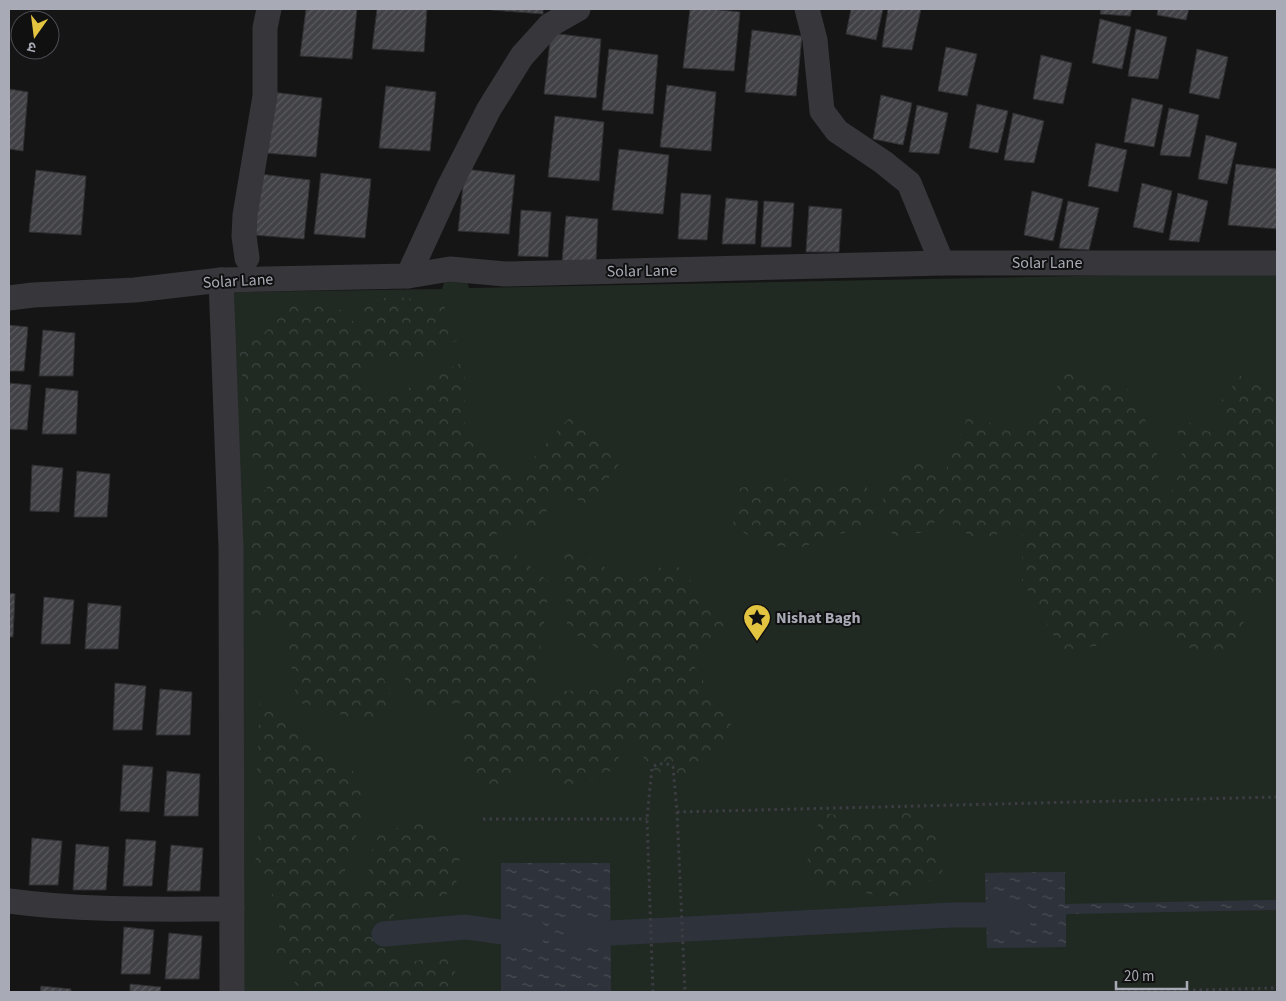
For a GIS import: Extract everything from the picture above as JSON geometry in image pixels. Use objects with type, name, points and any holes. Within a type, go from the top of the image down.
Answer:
[{"type":"street","points":[[247,258],[244,236],[245,215],[265,96],[265,28],[268,9]]},
{"type":"street","points":[[408,276],[449,187],[485,118],[522,56],[550,25],[578,9]]},
{"type":"street","points":[[807,9],[817,59],[818,86],[822,111],[837,131],[896,171],[908,183],[942,264]]},
{"type":"street","name":"Solar Lane","points":[[9,298],[33,294],[134,290],[221,280],[408,276],[450,268],[505,274],[942,264],[1277,263]]},
{"type":"street","points":[[221,280],[231,548],[232,992]]},
{"type":"street","points":[[9,901],[44,906],[99,908],[232,909]]},
{"type":"path","points":[[653,992],[647,818],[652,767],[668,764],[673,767],[677,812],[685,992]]},
{"type":"path","points":[[677,812],[1277,797]]},
{"type":"path","points":[[483,820],[647,818]]},
{"type":"path","points":[[1115,992],[1277,988]]},
{"type":"green space","name":"Nishat Bagh","points":[[1277,272],[1277,992],[240,992],[232,292],[442,289],[445,280],[466,278],[469,288]]},
{"type":"green space","points":[[393,296],[443,304],[460,339],[412,362],[371,360],[354,383],[382,401],[465,361],[465,425],[518,475],[572,415],[626,455],[588,505],[553,487],[541,531],[498,527],[492,555],[514,553],[550,583],[539,658],[537,708],[562,691],[622,689],[629,668],[567,629],[564,547],[593,560],[632,584],[672,560],[729,624],[692,663],[733,728],[689,775],[655,772],[628,737],[613,770],[570,790],[533,764],[491,796],[462,759],[463,703],[417,706],[397,661],[377,664],[392,698],[371,723],[297,702],[283,616],[250,614],[248,481],[270,493],[254,467],[239,351],[265,332],[293,304],[338,308],[363,330],[357,305]]},
{"type":"green space","points":[[1065,373],[1133,391],[1157,448],[1159,489],[1170,497],[1183,461],[1175,416],[1227,440],[1219,404],[1240,376],[1277,392],[1277,589],[1259,599],[1245,590],[1235,600],[1246,613],[1236,650],[1201,654],[1148,626],[1116,627],[1096,646],[1062,650],[1022,580],[1023,516],[984,543],[953,526],[950,502],[927,532],[893,536],[881,492],[917,462],[945,472],[967,418],[1032,431]]},
{"type":"green space","points":[[788,479],[866,484],[876,522],[799,548],[759,544],[733,524],[740,488]]},
{"type":"green space","points":[[260,701],[358,775],[366,813],[353,844],[342,880],[362,910],[375,835],[420,821],[461,849],[455,891],[418,905],[403,898],[384,934],[412,962],[444,955],[466,989],[465,992],[353,992],[341,973],[331,985],[301,990],[271,954],[282,939],[269,881],[251,851],[265,821],[257,773]]},
{"type":"green space","points":[[824,813],[863,820],[879,826],[887,815],[907,813],[934,828],[943,875],[892,898],[816,884],[805,851]]},
{"type":"water","points":[[501,863],[610,863],[611,992],[501,992]]},
{"type":"water","points":[[1065,872],[1065,904],[1277,900],[1277,910],[1066,914],[1066,947],[987,948],[985,873]]},
{"type":"building","points":[[306,9],[357,9],[352,59],[300,56]]},
{"type":"building","points":[[377,9],[427,9],[424,52],[372,49]]},
{"type":"building","points":[[543,9],[543,14],[491,10]]},
{"type":"building","points":[[690,9],[740,12],[734,71],[683,68]]},
{"type":"building","points":[[851,9],[883,9],[876,40],[846,34]]},
{"type":"building","points":[[888,9],[921,9],[912,50],[882,47]]},
{"type":"building","points":[[1101,9],[1132,9],[1130,16],[1100,14]]},
{"type":"building","points":[[1158,9],[1189,9],[1186,20],[1157,15]]},
{"type":"building","points":[[1100,19],[1131,27],[1122,69],[1092,63]]},
{"type":"building","points":[[1136,29],[1167,37],[1158,79],[1128,76]]},
{"type":"building","points":[[752,30],[802,36],[796,96],[745,92]]},
{"type":"building","points":[[551,33],[601,39],[596,98],[544,94]]},
{"type":"building","points":[[946,47],[977,54],[967,96],[938,91]]},
{"type":"building","points":[[609,49],[658,55],[653,114],[602,110]]},
{"type":"building","points":[[1197,49],[1228,57],[1219,99],[1189,93]]},
{"type":"building","points":[[1041,55],[1072,63],[1063,104],[1033,99]]},
{"type":"building","points":[[667,85],[716,92],[711,151],[660,147]]},
{"type":"building","points":[[386,86],[436,92],[430,151],[379,148]]},
{"type":"building","points":[[9,89],[28,92],[23,151],[9,149]]},
{"type":"building","points":[[272,92],[322,98],[316,157],[265,153]]},
{"type":"building","points":[[881,95],[912,103],[903,145],[873,139]]},
{"type":"building","points":[[1132,98],[1163,105],[1154,147],[1124,142]]},
{"type":"building","points":[[977,104],[1008,111],[998,153],[969,148]]},
{"type":"building","points":[[917,105],[948,113],[939,154],[909,152]]},
{"type":"building","points":[[1169,108],[1199,115],[1190,157],[1160,155]]},
{"type":"building","points":[[1013,113],[1044,121],[1034,163],[1004,160]]},
{"type":"building","points":[[555,116],[604,122],[599,181],[548,177]]},
{"type":"building","points":[[1206,135],[1237,143],[1227,184],[1198,179]]},
{"type":"building","points":[[1096,143],[1127,150],[1118,192],[1088,186]]},
{"type":"building","points":[[619,149],[669,155],[663,214],[612,210]]},
{"type":"building","points":[[1236,164],[1277,169],[1277,229],[1228,225]]},
{"type":"building","points":[[465,169],[515,175],[509,234],[458,231]]},
{"type":"building","points":[[36,170],[86,176],[81,235],[29,232]]},
{"type":"building","points":[[321,173],[371,179],[365,238],[314,234]]},
{"type":"building","points":[[260,174],[310,180],[304,239],[253,235]]},
{"type":"building","points":[[1142,183],[1172,191],[1163,233],[1133,227]]},
{"type":"building","points":[[1032,191],[1063,199],[1053,241],[1024,235]]},
{"type":"building","points":[[681,193],[711,195],[707,240],[678,239]]},
{"type":"building","points":[[1178,193],[1208,201],[1199,242],[1169,240]]},
{"type":"building","points":[[726,198],[758,201],[755,244],[722,244]]},
{"type":"building","points":[[764,201],[794,203],[791,247],[761,247]]},
{"type":"building","points":[[1068,201],[1099,208],[1089,250],[1059,248]]},
{"type":"building","points":[[809,206],[842,209],[839,252],[806,252]]},
{"type":"building","points":[[521,210],[551,212],[548,257],[518,256]]},
{"type":"building","points":[[566,216],[598,219],[596,261],[562,262]]},
{"type":"building","points":[[9,325],[28,327],[24,371],[9,371]]},
{"type":"building","points":[[43,330],[75,333],[73,376],[39,376]]},
{"type":"building","points":[[9,383],[31,385],[27,430],[9,429]]},
{"type":"building","points":[[46,388],[78,391],[76,434],[42,434]]},
{"type":"building","points":[[32,465],[63,468],[59,512],[30,511]]},
{"type":"building","points":[[77,471],[110,474],[107,517],[74,517]]},
{"type":"building","points":[[9,593],[15,594],[13,637],[9,637]]},
{"type":"building","points":[[44,597],[74,600],[70,644],[41,644]]},
{"type":"building","points":[[88,603],[121,606],[118,649],[85,649]]},
{"type":"building","points":[[115,683],[146,686],[142,730],[113,730]]},
{"type":"building","points":[[160,689],[192,692],[190,735],[156,735]]},
{"type":"building","points":[[123,765],[153,767],[149,812],[120,811]]},
{"type":"building","points":[[167,771],[200,774],[198,816],[164,816]]},
{"type":"building","points":[[32,838],[62,841],[58,885],[29,885]]},
{"type":"building","points":[[126,839],[156,841],[152,886],[123,886]]},
{"type":"building","points":[[76,844],[109,847],[106,890],[73,890]]},
{"type":"building","points":[[171,845],[203,848],[200,891],[167,891]]},
{"type":"building","points":[[124,927],[154,930],[150,974],[121,974]]},
{"type":"building","points":[[169,933],[202,936],[199,979],[165,979]]},
{"type":"building","points":[[130,984],[161,987],[160,992],[130,992]]},
{"type":"building","points":[[41,986],[71,989],[71,992],[40,992]]},
{"type":"waterway","points":[[576,932],[611,933],[952,915],[1021,915]]},
{"type":"waterway","points":[[384,934],[466,927],[501,932],[534,932]]},
{"type":"place","name":"Nishat Bagh","points":[[757,642]]}]
